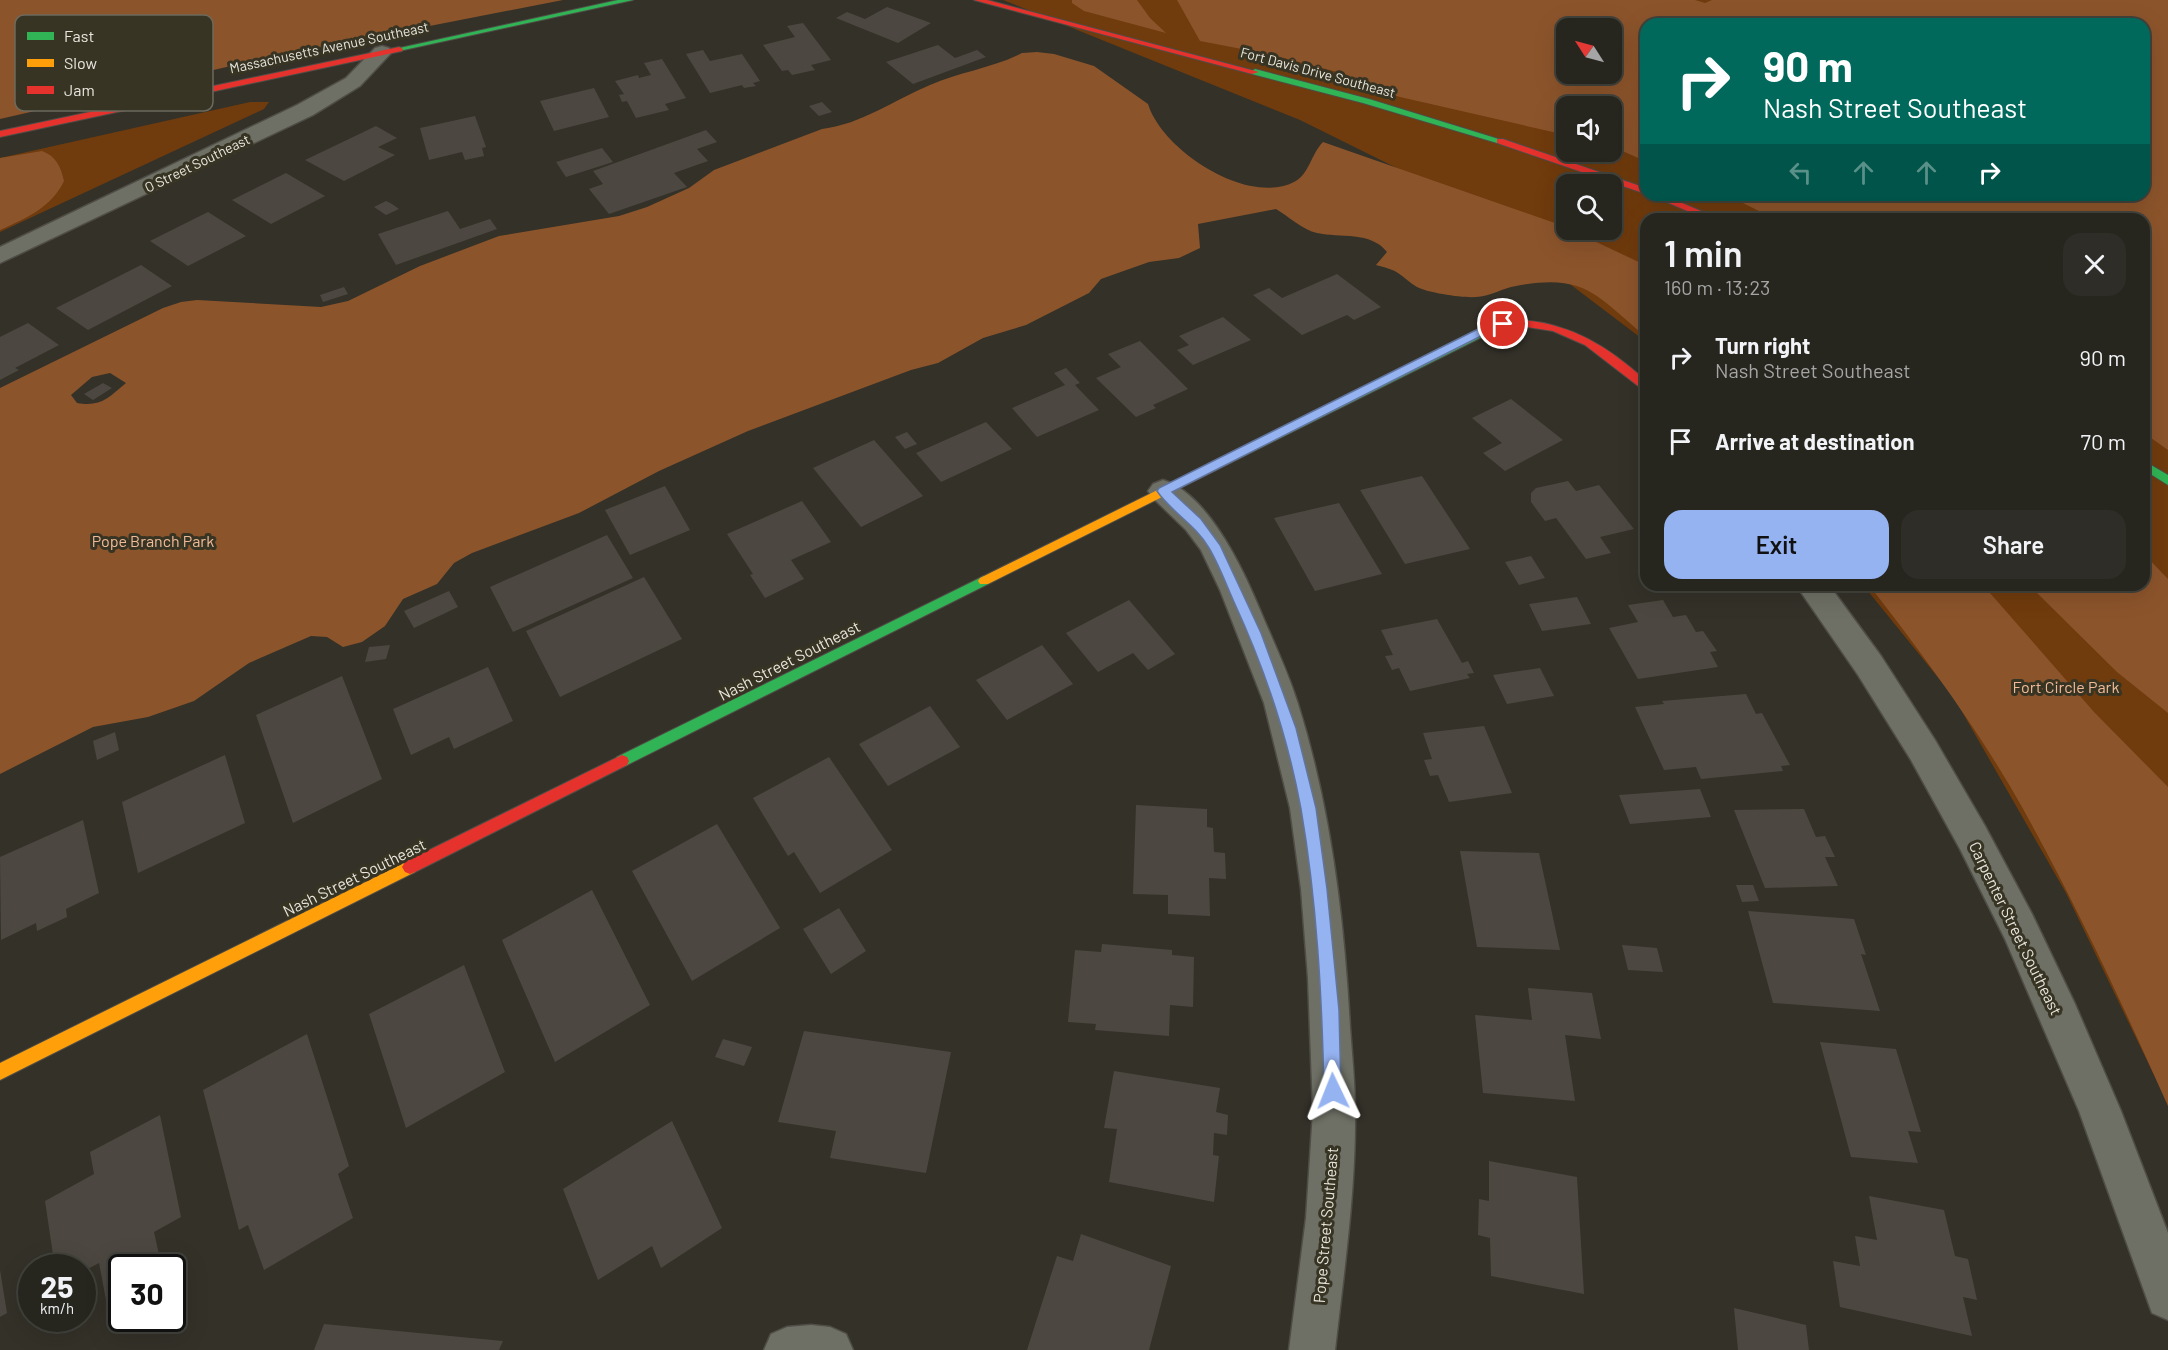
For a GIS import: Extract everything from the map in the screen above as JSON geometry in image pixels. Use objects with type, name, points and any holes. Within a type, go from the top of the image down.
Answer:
[{"type":"street","name":"Massachusetts Avenue Southeast","points":[[213,88],[629,0]]},
{"type":"street","name":"Fort Davis Drive Southeast","points":[[978,0],[1366,101],[1507,143],[1640,189]]},
{"type":"street","name":"O Street Southeast","points":[[0,256],[305,110],[353,82],[382,52]]},
{"type":"street","name":"Massachusetts Avenue Southeast","points":[[0,134],[107,111]]},
{"type":"street","points":[[1670,201],[1700,213]]},
{"type":"street","name":"Nash Street Southeast","points":[[0,1072],[1491,327],[1517,322],[1545,323],[1577,334],[1598,346],[1640,382]]},
{"type":"street","points":[[2150,469],[2168,481]]},
{"type":"street","name":"Pope Street Southeast","points":[[1163,491],[1197,522],[1214,545],[1236,591],[1281,703],[1308,808],[1320,889],[1328,978],[1334,1111],[1328,1218],[1312,1350]]},
{"type":"street","name":"Carpenter Street Southeast","points":[[1816,591],[1900,713],[1959,814],[2018,928],[2062,1022],[2106,1125],[2168,1298]]},
{"type":"street","points":[[787,1350],[811,1348],[830,1350]]},
{"type":"green space","points":[[0,0],[563,0],[213,70],[213,15],[15,15],[15,111],[35,111],[0,119]]},
{"type":"green space","name":"Fort Circle Park","points":[[1003,0],[2168,0],[2168,1104],[2066,893],[1953,696],[1868,591],[2150,591],[2150,213],[1640,213],[1640,337],[1455,197],[1300,120]]},
{"type":"green space","points":[[1072,0],[1137,0],[1150,18],[1166,33],[1084,11],[1072,3]]},
{"type":"green space","points":[[1177,0],[1695,0],[1705,3],[1712,0],[2168,0],[2168,450],[2150,437],[2150,213],[1763,213],[1739,201],[2150,201],[2150,18],[1640,18],[1640,159],[1622,151],[1622,96],[1556,96],[1556,133],[1400,97],[1370,88],[1345,74],[1268,54],[1200,41]]},
{"type":"green space","name":"Pope Branch Park","points":[[1022,53],[1054,54],[1094,66],[1148,104],[1156,122],[1170,139],[1188,155],[1231,180],[1253,186],[1275,187],[1294,182],[1307,169],[1323,142],[1556,224],[1556,240],[1592,240],[1640,263],[1640,332],[1601,299],[1574,285],[1539,283],[1511,287],[1476,297],[1446,295],[1422,289],[1396,272],[1376,265],[1387,252],[1373,241],[1355,236],[1317,233],[1301,226],[1276,209],[1198,224],[1200,248],[1179,258],[1149,262],[1101,279],[1089,293],[1026,325],[983,338],[938,363],[911,370],[748,431],[659,471],[579,513],[472,553],[454,563],[437,584],[403,599],[385,626],[362,642],[343,647],[327,637],[311,636],[249,663],[194,701],[148,717],[93,727],[0,774],[0,388],[163,308],[181,302],[197,300],[321,307],[348,301],[420,266],[499,236],[619,216],[647,207],[689,188],[714,170],[822,129],[851,122],[941,81],[999,63]],"holes":[[[110,373],[126,383],[104,400],[92,404],[77,403],[71,395],[92,377]]]},
{"type":"green space","points":[[250,102],[269,102],[264,109],[0,232],[0,158]]},
{"type":"green space","points":[[42,151],[57,163],[64,181],[45,205],[28,217],[0,230],[0,158]]},
{"type":"green space","points":[[2150,560],[2168,579],[2168,713],[2117,672],[2035,591],[2150,591]]},
{"type":"green space","points":[[1874,591],[1988,591],[2094,712],[2168,787],[2168,1106],[2098,955],[2022,807],[1950,693]]},
{"type":"building","points":[[887,7],[931,23],[898,43],[836,18],[847,12],[865,19]]},
{"type":"building","points":[[803,23],[831,60],[811,65],[815,70],[792,75],[788,70],[782,71],[763,45],[795,37],[787,26]]},
{"type":"building","points":[[938,45],[955,58],[977,50],[986,57],[913,84],[886,62]]},
{"type":"building","points":[[703,50],[710,61],[742,54],[760,81],[753,83],[756,86],[744,88],[742,85],[710,93],[686,54]]},
{"type":"building","points":[[662,59],[686,98],[665,104],[669,110],[636,118],[627,101],[622,102],[619,95],[624,94],[615,81],[638,75],[639,78],[651,75],[644,63]]},
{"type":"building","points":[[594,88],[609,117],[554,131],[540,101]]},
{"type":"building","points":[[822,102],[832,112],[819,116],[809,106]]},
{"type":"building","points":[[475,116],[486,147],[482,148],[484,156],[465,160],[462,152],[429,160],[420,128]]},
{"type":"building","points":[[376,126],[397,138],[378,147],[395,155],[344,181],[305,160]]},
{"type":"building","points":[[706,130],[717,142],[697,149],[708,161],[674,173],[687,187],[609,214],[589,189],[603,184],[593,171]]},
{"type":"building","points":[[602,148],[613,162],[566,177],[556,162]]},
{"type":"building","points":[[286,173],[325,196],[271,224],[232,200]]},
{"type":"building","points":[[386,201],[399,209],[386,215],[374,207]]},
{"type":"building","points":[[448,211],[460,229],[490,219],[497,229],[396,265],[378,234]]},
{"type":"building","points":[[208,212],[246,236],[188,266],[150,241]]},
{"type":"building","points":[[141,265],[172,286],[88,330],[56,308]]},
{"type":"building","points":[[1337,274],[1381,307],[1354,320],[1347,315],[1302,335],[1253,295],[1269,288],[1282,298]]},
{"type":"building","points":[[344,287],[348,294],[323,302],[320,295]]},
{"type":"building","points":[[1223,317],[1251,340],[1193,365],[1177,350],[1189,345],[1179,336]]},
{"type":"building","points":[[28,323],[59,345],[15,368],[19,370],[0,380],[0,337]]},
{"type":"building","points":[[1140,341],[1188,389],[1153,405],[1156,408],[1136,417],[1096,378],[1121,367],[1108,354]]},
{"type":"building","points":[[1066,368],[1080,383],[1075,385],[1099,410],[1037,437],[1012,408],[1065,385],[1054,373]]},
{"type":"building","points":[[103,383],[112,388],[93,400],[84,394]]},
{"type":"building","points":[[1511,399],[1563,440],[1505,471],[1483,453],[1502,443],[1472,418]]},
{"type":"building","points":[[986,422],[1012,449],[941,482],[916,453]]},
{"type":"building","points":[[907,432],[917,444],[905,449],[895,437]]},
{"type":"building","points":[[874,440],[923,496],[861,527],[813,468]]},
{"type":"building","points":[[1422,476],[1470,549],[1405,564],[1360,490]]},
{"type":"building","points":[[1568,481],[1576,491],[1599,485],[1634,529],[1600,537],[1611,553],[1586,559],[1556,518],[1545,521],[1531,502],[1531,493],[1536,488]]},
{"type":"building","points":[[665,486],[690,530],[630,555],[605,510]]},
{"type":"building","points":[[802,501],[831,542],[791,560],[804,579],[765,598],[750,575],[753,574],[727,534]]},
{"type":"building","points":[[1339,503],[1382,574],[1315,591],[1274,518]]},
{"type":"building","points":[[607,535],[633,578],[513,632],[490,587]]},
{"type":"building","points":[[1531,556],[1545,578],[1519,585],[1505,562]]},
{"type":"building","points":[[644,577],[682,639],[560,697],[526,631]]},
{"type":"building","points":[[449,591],[458,607],[414,628],[404,611]]},
{"type":"building","points":[[1577,597],[1591,624],[1542,631],[1529,604]]},
{"type":"building","points":[[1129,600],[1175,654],[1148,670],[1133,653],[1098,672],[1066,633]]},
{"type":"building","points":[[1663,600],[1673,617],[1686,615],[1696,632],[1703,631],[1717,651],[1710,652],[1718,667],[1638,679],[1609,628],[1638,622],[1628,605]]},
{"type":"building","points":[[1437,619],[1462,663],[1468,661],[1474,673],[1467,674],[1470,678],[1410,691],[1399,668],[1392,670],[1385,656],[1393,655],[1381,630]]},
{"type":"building","points":[[390,645],[386,659],[365,662],[369,647]]},
{"type":"building","points":[[1042,645],[1073,684],[1007,720],[976,680]]},
{"type":"building","points":[[488,667],[513,721],[454,749],[449,737],[411,755],[393,709]]},
{"type":"building","points":[[1540,668],[1554,696],[1507,704],[1493,675]]},
{"type":"building","points":[[342,676],[382,779],[293,823],[256,715]]},
{"type":"building","points":[[1746,694],[1756,714],[1762,713],[1790,765],[1781,766],[1783,771],[1701,779],[1696,767],[1664,770],[1635,707],[1664,704],[1662,701]]},
{"type":"building","points":[[930,706],[960,747],[888,786],[859,744]]},
{"type":"building","points":[[1484,726],[1512,793],[1449,802],[1438,775],[1430,776],[1424,760],[1432,759],[1423,733]]},
{"type":"building","points":[[115,732],[119,750],[97,760],[93,741]]},
{"type":"building","points":[[225,755],[245,823],[138,873],[122,802]]},
{"type":"building","points":[[829,757],[892,850],[820,893],[794,852],[788,856],[753,798]]},
{"type":"building","points":[[1700,789],[1711,817],[1630,824],[1619,795]]},
{"type":"building","points":[[1136,805],[1207,809],[1207,827],[1213,828],[1214,852],[1225,853],[1226,879],[1209,878],[1210,916],[1168,914],[1168,895],[1133,894]]},
{"type":"building","points":[[1804,809],[1816,837],[1825,836],[1835,857],[1825,857],[1838,886],[1765,888],[1734,810]]},
{"type":"building","points":[[83,820],[99,893],[66,909],[67,917],[37,931],[36,923],[1,940],[0,857]]},
{"type":"building","points":[[717,824],[780,928],[692,981],[632,871]]},
{"type":"building","points":[[1460,851],[1539,853],[1560,950],[1477,947]]},
{"type":"building","points":[[1736,885],[1753,885],[1759,901],[1742,902]]},
{"type":"building","points":[[592,890],[650,1005],[555,1062],[502,940]]},
{"type":"building","points":[[839,908],[866,951],[831,974],[803,929]]},
{"type":"building","points":[[1748,911],[1854,919],[1866,955],[1861,954],[1880,1011],[1773,1003]]},
{"type":"building","points":[[1102,944],[1172,950],[1172,955],[1194,957],[1193,1007],[1170,1005],[1169,1036],[1095,1030],[1096,1024],[1068,1022],[1075,950],[1101,952]]},
{"type":"building","points":[[1622,945],[1657,948],[1663,972],[1628,970]]},
{"type":"building","points":[[464,965],[505,1072],[406,1128],[369,1014]]},
{"type":"building","points":[[1528,988],[1592,993],[1601,1039],[1565,1035],[1575,1101],[1483,1093],[1475,1015],[1532,1020]]},
{"type":"building","points":[[804,1031],[951,1052],[926,1173],[830,1158],[836,1131],[778,1122]]},
{"type":"building","points":[[307,1034],[349,1166],[338,1174],[353,1218],[264,1270],[248,1225],[239,1230],[203,1090]]},
{"type":"building","points":[[723,1039],[752,1047],[744,1066],[715,1057]]},
{"type":"building","points":[[1820,1042],[1896,1049],[1921,1132],[1908,1131],[1918,1163],[1851,1157]]},
{"type":"building","points":[[1114,1071],[1220,1088],[1216,1112],[1228,1115],[1227,1135],[1214,1133],[1213,1155],[1219,1156],[1214,1202],[1109,1182],[1117,1129],[1104,1128]]},
{"type":"building","points":[[160,1115],[181,1217],[154,1232],[159,1254],[108,1254],[108,1299],[106,1300],[99,1263],[96,1265],[96,1254],[53,1254],[45,1201],[94,1174],[90,1152]]},
{"type":"building","points":[[672,1121],[722,1228],[661,1268],[652,1246],[598,1280],[563,1189]]},
{"type":"building","points":[[1489,1161],[1577,1177],[1584,1294],[1491,1276],[1490,1238],[1478,1235],[1479,1199],[1489,1201]]},
{"type":"building","points":[[1869,1196],[1944,1210],[1955,1256],[1968,1259],[1977,1300],[1963,1297],[1972,1336],[1840,1307],[1833,1261],[1860,1266],[1855,1236],[1877,1240]]},
{"type":"building","points":[[1081,1234],[1171,1266],[1149,1350],[1027,1350],[1057,1256],[1073,1261]]},
{"type":"building","points":[[0,1270],[7,1313],[0,1317]]},
{"type":"building","points":[[1734,1308],[1806,1325],[1809,1350],[1738,1350]]},
{"type":"building","points":[[324,1324],[503,1341],[499,1350],[314,1350]]},
{"type":"traffic: fast","points":[[399,49],[629,0]]},
{"type":"traffic: fast","points":[[1255,72],[1366,101],[1500,141]]},
{"type":"traffic: fast","points":[[1212,467],[1491,328],[1519,323]]},
{"type":"traffic: fast","points":[[2150,469],[2168,481]]},
{"type":"traffic: fast","points":[[622,761],[984,581]]},
{"type":"traffic: slow","points":[[984,581],[1212,467]]},
{"type":"traffic: slow","points":[[0,1072],[410,867]]},
{"type":"traffic: jam","points":[[978,0],[1255,72]]},
{"type":"traffic: jam","points":[[213,89],[399,49]]},
{"type":"traffic: jam","points":[[0,134],[108,111]]},
{"type":"traffic: jam","points":[[1500,141],[1640,189]]},
{"type":"traffic: jam","points":[[1670,201],[1700,213]]},
{"type":"traffic: jam","points":[[1519,323],[1538,324],[1573,334],[1604,352],[1640,383]]},
{"type":"traffic: jam","points":[[410,867],[622,761]]},
{"type":"route","points":[[1333,1091],[1328,978],[1320,889],[1308,808],[1281,703],[1255,633],[1214,545],[1197,522],[1163,491],[1491,327],[1503,324]]}]
